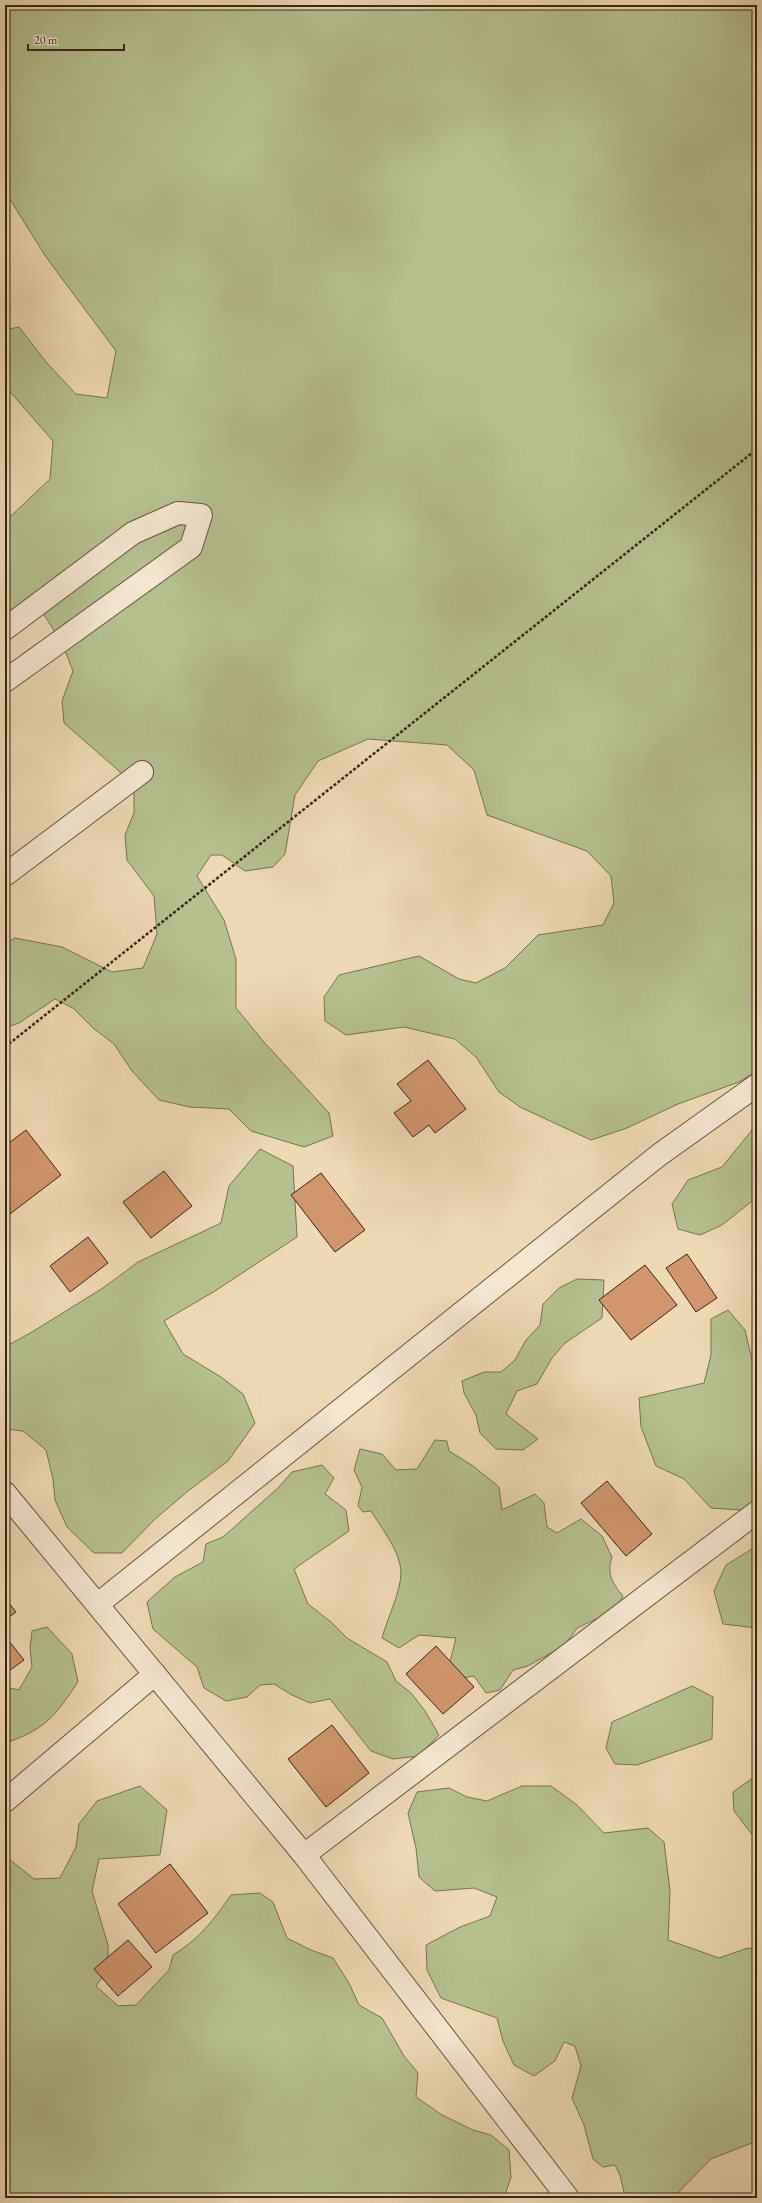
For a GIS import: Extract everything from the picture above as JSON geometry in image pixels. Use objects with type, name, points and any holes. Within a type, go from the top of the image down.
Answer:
[{"type":"street","points":[[5,629],[133,533],[178,513],[201,515],[191,547],[5,681]]},
{"type":"street","points":[[5,875],[142,772]]},
{"type":"street","points":[[98,1604],[659,1155],[757,1085]]},
{"type":"street","points":[[5,1493],[304,1855],[568,2198]]},
{"type":"street","points":[[304,1855],[757,1512]]},
{"type":"street","points":[[5,1801],[155,1674]]},
{"type":"path","points":[[5,1047],[757,449]]},
{"type":"green space","points":[[5,5],[757,5],[757,1071],[739,1082],[678,1104],[627,1128],[591,1140],[520,1107],[499,1092],[476,1057],[455,1039],[404,1027],[346,1035],[325,1021],[324,997],[339,975],[419,956],[459,979],[476,983],[505,968],[538,935],[603,925],[614,903],[611,876],[587,851],[487,815],[474,770],[447,745],[368,739],[318,761],[295,795],[285,854],[273,867],[245,871],[222,855],[211,855],[197,876],[224,920],[236,959],[236,1008],[263,1041],[329,1113],[333,1136],[304,1147],[251,1131],[229,1109],[190,1107],[159,1100],[132,1071],[114,1044],[93,1028],[73,1008],[55,999],[19,1023],[5,1028],[5,944],[15,938],[62,947],[112,972],[143,968],[157,934],[154,896],[127,860],[125,835],[134,813],[134,788],[118,770],[64,723],[62,701],[73,671],[62,643],[41,610],[5,627],[5,518],[12,515],[50,479],[53,441],[5,386],[5,330],[19,327],[46,362],[76,394],[107,398],[116,351],[46,257],[11,201],[5,200]]},
{"type":"green space","points":[[757,1124],[757,1203],[752,1201],[722,1225],[700,1235],[678,1229],[672,1204],[688,1180],[722,1167]]},
{"type":"green space","points":[[260,1149],[293,1166],[297,1237],[215,1291],[164,1321],[183,1354],[221,1377],[243,1394],[255,1423],[228,1461],[188,1491],[154,1520],[122,1553],[94,1553],[67,1527],[55,1500],[53,1479],[46,1450],[23,1431],[5,1429],[5,1347],[103,1288],[138,1262],[221,1223],[229,1186]]},
{"type":"green space","points":[[5,1270],[8,1283],[5,1298]]},
{"type":"green space","points":[[577,1279],[604,1280],[602,1318],[565,1343],[552,1358],[537,1384],[517,1391],[506,1414],[538,1439],[523,1450],[496,1449],[480,1433],[476,1415],[464,1393],[462,1381],[484,1372],[501,1372],[515,1360],[526,1340],[540,1325],[543,1304],[559,1288]]},
{"type":"green space","points":[[728,1310],[745,1330],[754,1368],[757,1369],[757,1511],[711,1508],[684,1479],[656,1466],[641,1427],[639,1398],[704,1383],[711,1355],[711,1319]]},
{"type":"green space","points":[[435,1440],[447,1441],[449,1451],[473,1466],[499,1487],[502,1510],[535,1494],[544,1503],[547,1527],[557,1533],[581,1519],[602,1536],[612,1557],[610,1563],[610,1574],[616,1587],[623,1596],[615,1610],[577,1628],[565,1645],[528,1666],[513,1670],[500,1690],[486,1693],[474,1676],[456,1679],[448,1670],[456,1638],[419,1635],[399,1648],[382,1638],[399,1588],[401,1572],[400,1564],[390,1540],[371,1511],[363,1512],[358,1506],[362,1487],[354,1470],[360,1449],[382,1454],[396,1470],[417,1469]]},
{"type":"green space","points":[[322,1465],[334,1478],[325,1494],[346,1510],[349,1531],[294,1569],[308,1604],[331,1622],[347,1638],[387,1662],[396,1681],[411,1693],[425,1711],[439,1735],[419,1756],[393,1759],[371,1751],[330,1699],[310,1703],[292,1695],[274,1684],[260,1685],[247,1697],[226,1701],[204,1688],[197,1667],[153,1629],[147,1602],[175,1577],[203,1562],[206,1544],[223,1537],[278,1488],[292,1472]]},
{"type":"green space","points":[[757,1546],[757,1628],[723,1624],[714,1591],[726,1565]]},
{"type":"green space","points":[[47,1627],[72,1654],[78,1682],[63,1704],[40,1727],[30,1733],[5,1743],[5,1687],[19,1690],[32,1667],[30,1648],[32,1631]]},
{"type":"green space","points":[[692,1686],[713,1697],[712,1739],[637,1765],[615,1764],[606,1748],[612,1722]]},
{"type":"green space","points":[[757,1775],[757,1841],[734,1811],[733,1792]]},
{"type":"green space","points":[[140,1786],[167,1810],[160,1855],[99,1859],[92,1891],[108,1945],[108,1969],[96,1986],[118,2006],[136,2005],[169,1970],[173,1955],[183,1949],[205,1928],[231,1895],[260,1893],[273,1902],[287,1938],[311,1950],[333,1958],[349,1983],[359,2005],[382,2018],[404,2056],[418,2073],[416,2097],[442,2115],[473,2130],[491,2135],[509,2150],[511,2177],[504,2198],[5,2198],[5,1856],[34,1879],[60,1878],[76,1847],[79,1824],[97,1801]]},
{"type":"green space","points":[[522,1786],[551,1786],[577,1805],[604,1833],[648,1828],[664,1842],[670,1891],[668,1940],[719,1958],[748,1948],[757,1949],[757,2141],[711,2159],[678,2193],[633,2198],[624,2192],[620,2175],[615,2165],[603,2167],[593,2159],[584,2125],[572,2098],[581,2066],[575,2046],[564,2042],[555,2061],[534,2076],[514,2065],[503,2041],[497,2018],[441,1998],[427,1970],[426,1945],[460,1927],[490,1916],[497,1897],[474,1888],[435,1891],[419,1877],[416,1848],[408,1813],[417,1792],[449,1788],[467,1797],[487,1801]]},
{"type":"building","points":[[428,1060],[466,1109],[435,1133],[429,1125],[413,1137],[394,1113],[411,1101],[397,1084]]},
{"type":"building","points":[[26,1130],[61,1175],[6,1217],[5,1146]]},
{"type":"building","points":[[164,1171],[192,1206],[151,1238],[123,1202]]},
{"type":"building","points":[[321,1173],[365,1230],[335,1252],[291,1195]]},
{"type":"building","points":[[88,1237],[108,1263],[70,1292],[50,1266]]},
{"type":"building","points":[[687,1254],[717,1298],[696,1312],[666,1268]]},
{"type":"building","points":[[645,1265],[677,1305],[631,1340],[599,1300]]},
{"type":"building","points":[[607,1481],[652,1534],[626,1556],[581,1503]]},
{"type":"building","points":[[5,1598],[16,1612],[5,1620]]},
{"type":"building","points":[[5,1636],[24,1660],[5,1674]]},
{"type":"building","points":[[436,1646],[474,1687],[443,1714],[406,1674]]},
{"type":"building","points":[[332,1725],[369,1773],[326,1807],[288,1759]]},
{"type":"building","points":[[170,1864],[208,1913],[156,1953],[118,1904]]},
{"type":"building","points":[[128,1940],[152,1967],[118,1996],[94,1969]]}]
